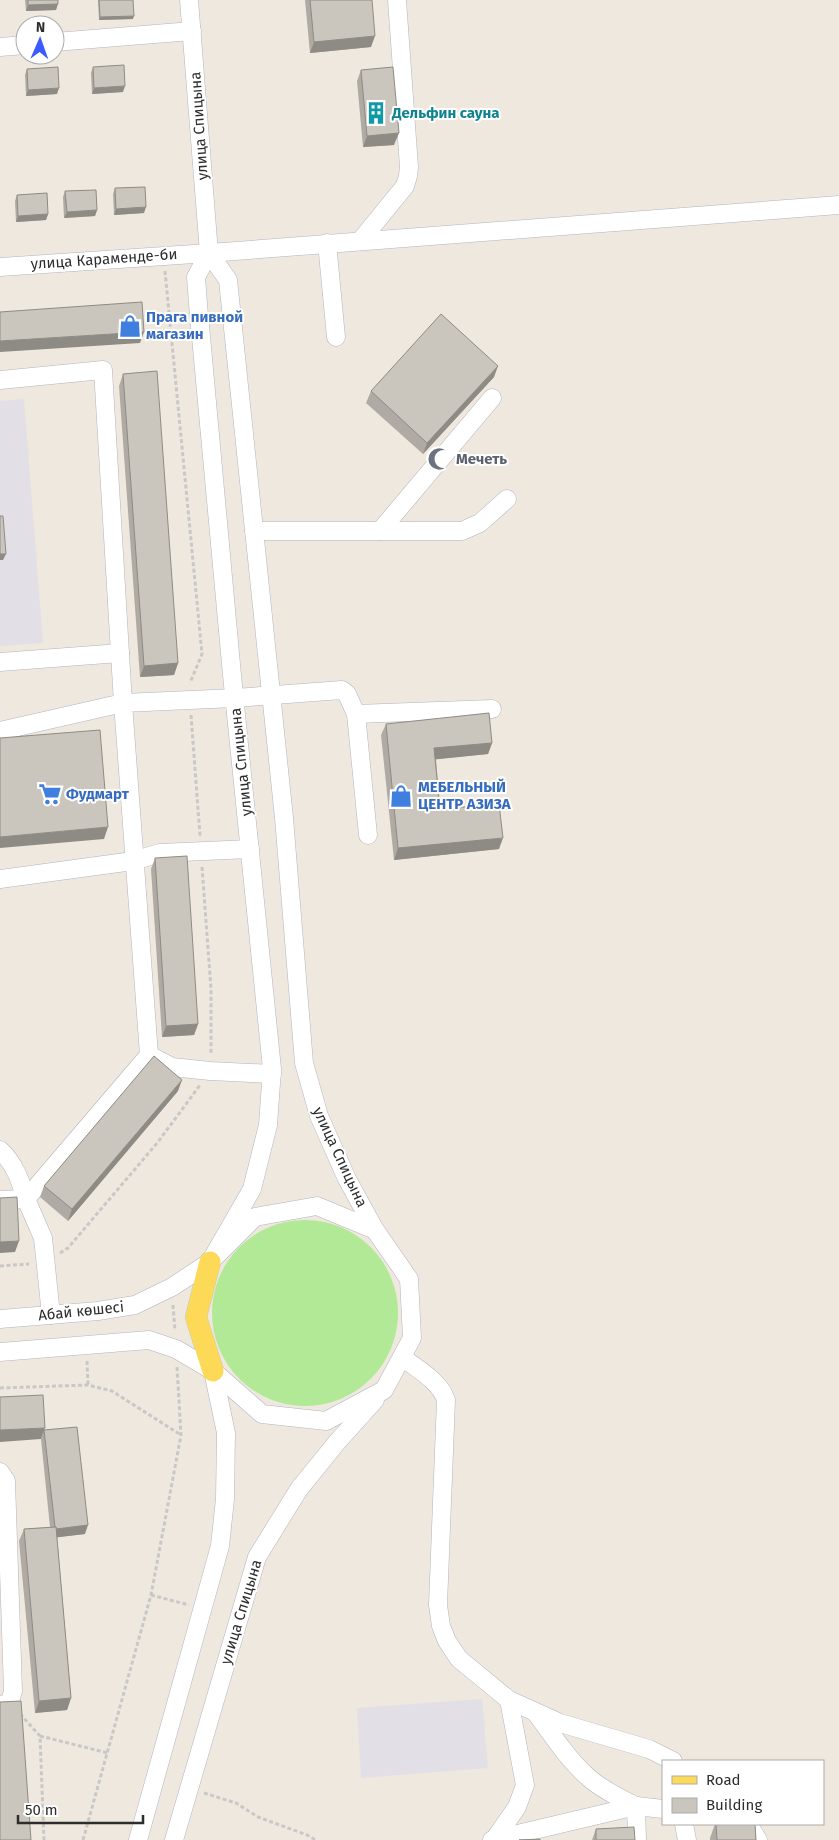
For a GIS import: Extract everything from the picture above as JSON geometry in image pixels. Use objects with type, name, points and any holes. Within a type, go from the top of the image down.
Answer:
[{"type":"main road","points":[[210,1262],[196,1317],[213,1371]]},
{"type":"street","name":"улица Спицына","points":[[174,1840],[257,1557],[299,1489],[338,1441],[384,1390],[412,1338],[409,1279],[376,1230],[348,1179],[319,1116],[304,1063],[284,818],[228,280],[209,252],[189,0]]},
{"type":"street","points":[[361,240],[404,186],[408,176],[409,167],[397,0]]},
{"type":"street","points":[[65,41],[192,31]]},
{"type":"street","points":[[0,47],[15,46]]},
{"type":"street","name":"улица Караменде-би","points":[[0,267],[839,205]]},
{"type":"street","points":[[327,243],[336,337]]},
{"type":"street","name":"улица Спицына","points":[[209,252],[196,277],[198,304],[272,1074],[268,1125],[252,1188],[210,1262]]},
{"type":"street","points":[[0,380],[102,370],[123,703],[149,1055],[26,1199],[0,1200]]},
{"type":"street","points":[[380,531],[492,398]]},
{"type":"street","points":[[254,531],[462,531],[480,523],[507,499]]},
{"type":"street","points":[[0,662],[120,653]]},
{"type":"street","points":[[0,731],[123,703],[235,698],[342,690],[347,694],[356,714],[368,835]]},
{"type":"street","points":[[356,714],[492,710]]},
{"type":"street","points":[[0,879],[134,861],[160,853],[250,849]]},
{"type":"street","points":[[149,1055],[172,1067],[272,1074]]},
{"type":"street","points":[[0,1150],[7,1156],[18,1172],[26,1199],[43,1238],[51,1315]]},
{"type":"street","name":"Абай көшесі","points":[[0,1319],[98,1311],[135,1305],[172,1287],[210,1262],[255,1217],[317,1206],[376,1230]]},
{"type":"street","points":[[0,1352],[149,1340],[176,1349],[213,1371],[262,1414],[326,1421],[384,1390]]},
{"type":"street","points":[[402,1357],[437,1385],[443,1392],[446,1400],[438,1605],[441,1626],[447,1641],[459,1659],[509,1700],[534,1712],[560,1723],[649,1749],[671,1760]]},
{"type":"street","points":[[138,1840],[220,1546],[225,1499],[226,1433],[213,1371]]},
{"type":"street","points":[[0,1472],[6,1481],[13,1691],[5,1704]]},
{"type":"street","points":[[493,1840],[517,1807],[525,1785],[509,1700]]},
{"type":"street","points":[[534,1712],[588,1778],[612,1794],[636,1806]]},
{"type":"street","points":[[493,1840],[636,1806],[662,1809]]},
{"type":"street","points":[[636,1806],[637,1840]]},
{"type":"street","points":[[684,1825],[687,1840]]},
{"type":"street","points":[[749,1825],[758,1840]]},
{"type":"path","points":[[0,1266],[45,1262],[68,1248],[158,1142],[210,1071],[212,989],[190,700],[190,683],[202,654],[164,255]]},
{"type":"path","points":[[83,1840],[151,1595],[181,1435],[172,1287]]},
{"type":"path","points":[[86,1344],[88,1385]]},
{"type":"path","points":[[0,1388],[88,1385],[112,1391],[181,1435]]},
{"type":"path","points":[[151,1595],[202,1609]]},
{"type":"path","points":[[5,1704],[40,1736],[108,1754]]},
{"type":"path","points":[[40,1736],[44,1840]]},
{"type":"path","points":[[189,1788],[236,1803],[258,1816],[316,1840]]},
{"type":"shaded area","points":[[24,399],[43,643],[0,646],[0,401]]},
{"type":"shaded area","points":[[482,1699],[488,1768],[361,1778],[357,1708]]},
{"type":"green space","points":[[296,1220],[314,1220],[341,1227],[371,1247],[391,1277],[398,1304],[398,1322],[391,1349],[371,1379],[341,1399],[314,1406],[296,1406],[278,1402],[261,1395],[246,1385],[233,1372],[223,1357],[216,1340],[212,1322],[212,1304],[216,1286],[223,1269],[233,1254],[246,1241],[261,1231],[278,1224]]},
{"type":"building","points":[[28,0],[58,0],[58,4],[28,5]]},
{"type":"building","points":[[99,0],[133,0],[134,16],[100,17]]},
{"type":"building","points":[[310,0],[372,0],[375,36],[314,42]]},
{"type":"building","points":[[124,65],[125,86],[94,88],[93,67]]},
{"type":"building","points":[[58,67],[59,88],[28,90],[27,69]]},
{"type":"building","name":"Дельфин сауна","points":[[393,67],[399,133],[367,136],[361,70]]},
{"type":"building","points":[[145,187],[146,207],[116,209],[115,188]]},
{"type":"building","points":[[96,190],[97,210],[67,212],[65,191]]},
{"type":"building","points":[[47,193],[48,214],[18,216],[17,195]]},
{"type":"building","points":[[142,302],[144,332],[0,341],[0,312]]},
{"type":"building","points":[[441,314],[498,366],[427,443],[371,391]]},
{"type":"building","points":[[157,371],[178,663],[144,666],[123,374]]},
{"type":"building","points":[[0,516],[3,516],[6,554],[0,554]]},
{"type":"building","points":[[489,713],[492,743],[434,748],[440,809],[499,804],[503,838],[398,848],[386,724]]},
{"type":"building","name":"Фудмарт","points":[[100,730],[108,827],[0,837],[0,738]]},
{"type":"building","points":[[187,856],[198,1024],[166,1026],[155,858]]},
{"type":"building","points":[[154,1056],[182,1080],[72,1209],[44,1186]]},
{"type":"building","points":[[17,1197],[19,1241],[0,1242],[0,1198]]},
{"type":"building","points":[[43,1395],[45,1428],[0,1430],[0,1397]]},
{"type":"building","points":[[77,1427],[88,1525],[56,1529],[44,1430]]},
{"type":"building","points":[[56,1527],[71,1698],[39,1701],[24,1529]]},
{"type":"building","points":[[21,1701],[31,1840],[0,1840],[0,1702]]},
{"type":"building","points":[[716,1825],[755,1825],[756,1840],[717,1840]]},
{"type":"building","points":[[634,1827],[635,1840],[596,1840],[596,1829]]},
{"type":"place","name":"Дельфин сауна","points":[[376,113]]},
{"type":"place","name":"Прага пивной магазин","points":[[130,326]]},
{"type":"place","name":"Мечеть","points":[[439,459]]},
{"type":"place","name":"Фудмарт","points":[[50,794]]},
{"type":"place","name":"МЕБЕЛЬНЫЙ ЦЕНТР АЗИЗА","points":[[401,796]]}]
